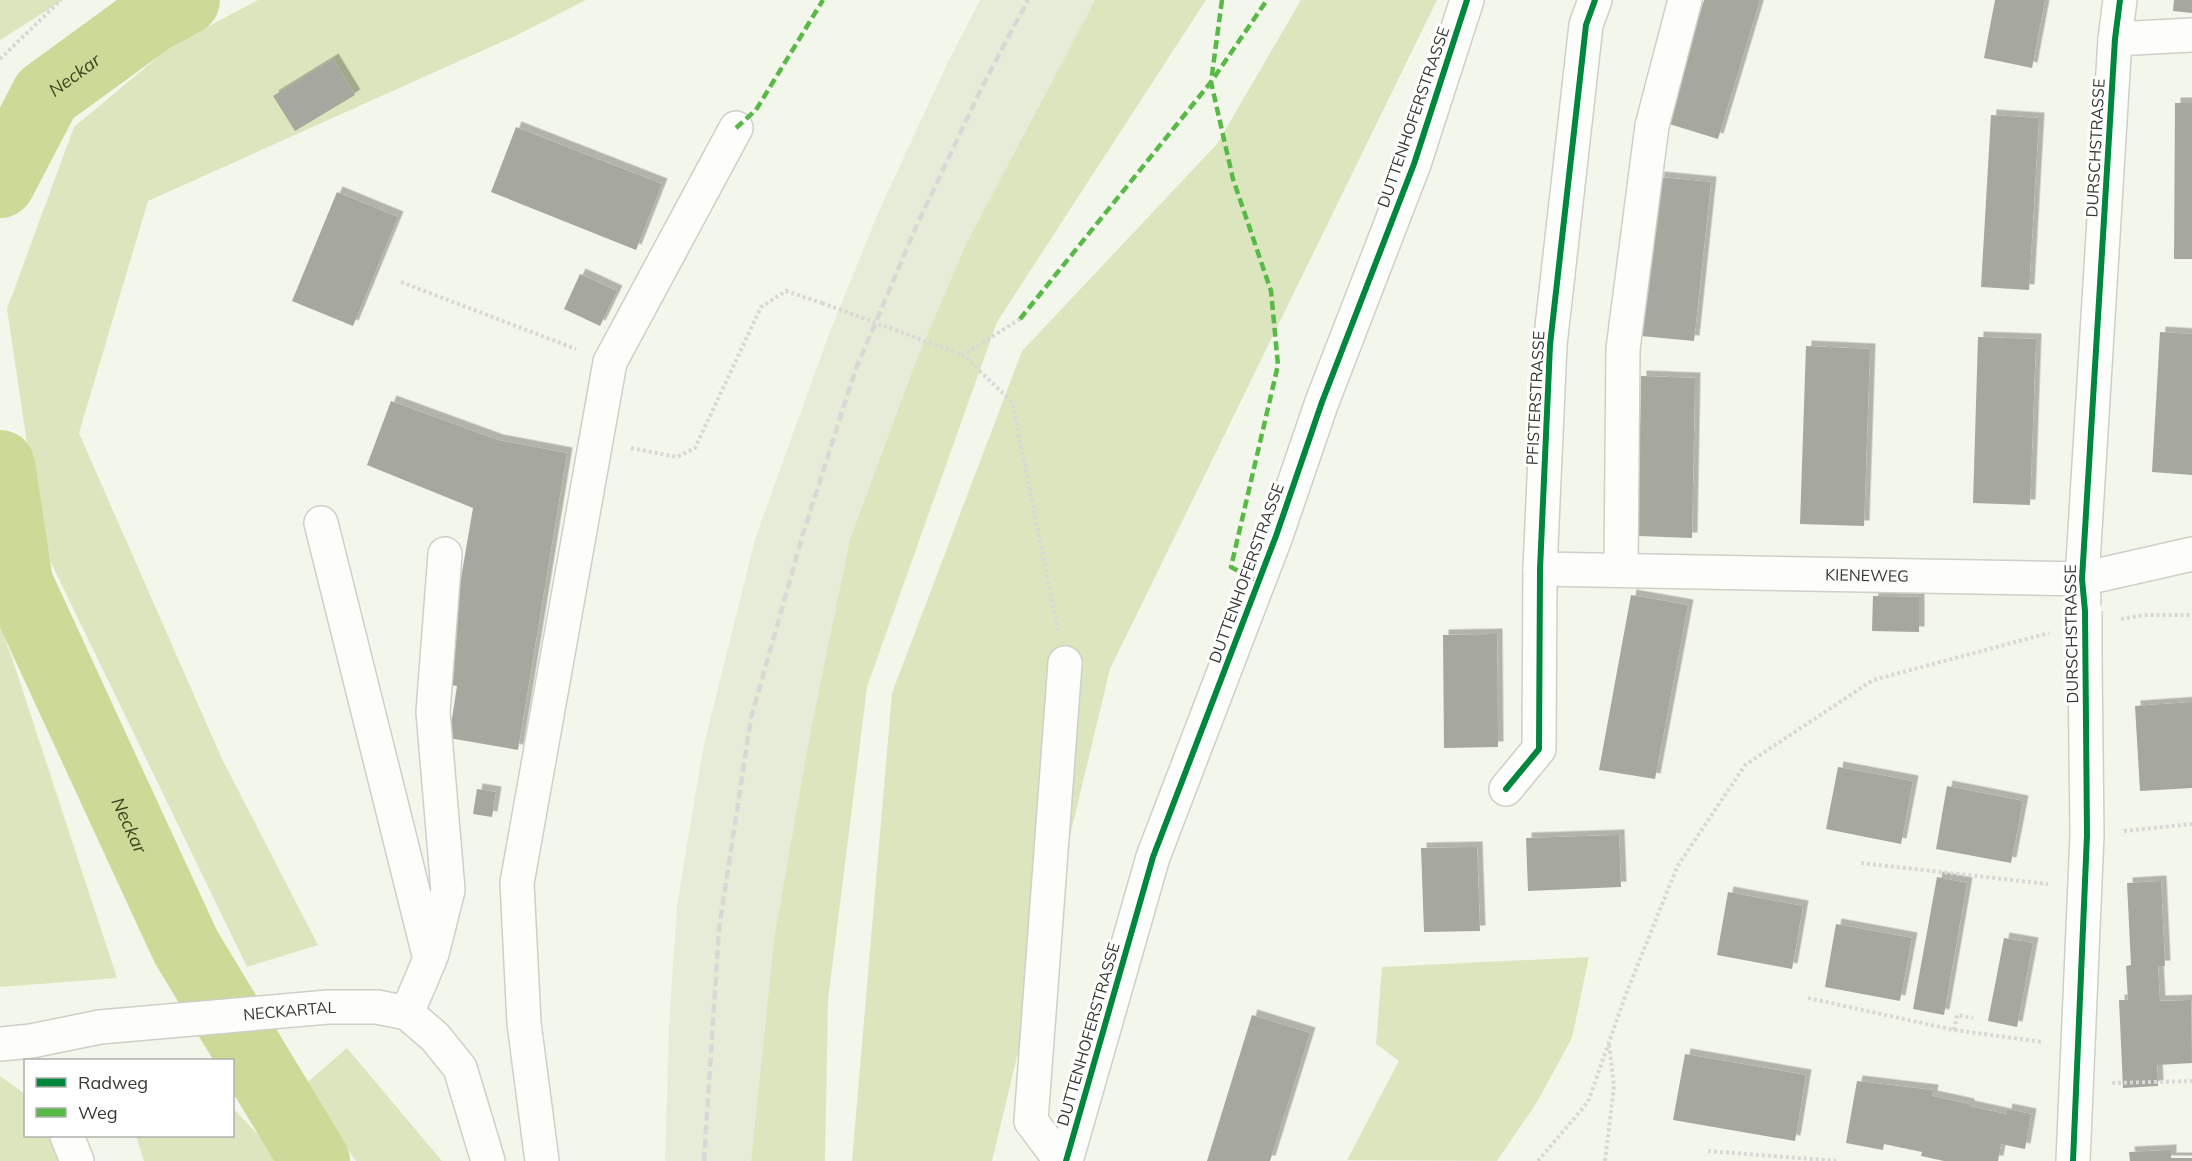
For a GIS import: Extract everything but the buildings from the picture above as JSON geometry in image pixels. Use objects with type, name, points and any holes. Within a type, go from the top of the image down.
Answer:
[{"type":"street","name":"DUTTENHOFERSTRASSE","points":[[1066,1161],[1153,857],[1276,536],[1322,402],[1414,164],[1467,0]]},
{"type":"street","name":"PFISTERSTRASSE","points":[[1506,789],[1539,749],[1540,569],[1550,345],[1586,26],[1595,0]]},
{"type":"street","points":[[1621,570],[1623,348],[1652,126],[1685,0]]},
{"type":"street","name":"DURSCHSTRASSE","points":[[2073,1161],[2088,835],[2084,595],[2115,39],[2120,0]]},
{"type":"street","points":[[2115,39],[2192,35]]},
{"type":"street","points":[[542,1161],[524,1023],[517,883],[610,362],[736,128]]},
{"type":"street","points":[[321,523],[430,959]]},
{"type":"street","points":[[407,1013],[430,959],[448,890],[433,712],[445,554]]},
{"type":"street","name":"KIENEWEG","points":[[1540,569],[1621,570],[2084,595],[2192,554]]},
{"type":"street","points":[[1061,1161],[1031,1121],[1065,663]]},
{"type":"street","name":"NECKARTAL","points":[[23,1049],[100,1028],[328,1007],[377,1007],[407,1013],[435,1037],[460,1068],[488,1161]]},
{"type":"street","points":[[67,1137],[77,1161]]},
{"type":"path","points":[[0,59],[62,0]]},
{"type":"path","points":[[400,282],[610,362]]},
{"type":"path","points":[[597,441],[677,457],[695,448],[761,307],[786,291],[963,355],[1012,402],[1065,663]]},
{"type":"path","points":[[963,355],[1020,319]]},
{"type":"path","points":[[2144,615],[2192,615]]},
{"type":"path","points":[[1538,1161],[1588,1102],[1677,867],[1745,765],[1873,680],[2040,635]]},
{"type":"path","points":[[2088,835],[2192,824]]},
{"type":"path","points":[[1861,863],[2085,888]]},
{"type":"path","points":[[1808,998],[1954,1030],[2078,1047]]},
{"type":"path","points":[[1954,1030],[1957,1015],[1973,1018]]},
{"type":"path","points":[[1605,1161],[1614,1086],[1609,1043]]},
{"type":"path","points":[[2076,1083],[2192,1082]]},
{"type":"path","points":[[1708,1151],[1838,1161]]},
{"type":"shaded area","points":[[980,0],[1095,0],[966,244],[916,361],[850,539],[810,733],[774,939],[751,1161],[665,1161],[669,1027],[677,906],[703,749],[755,539],[829,334],[879,211],[948,62]]},
{"type":"green space","points":[[0,0],[63,0],[0,40]]},
{"type":"green space","points":[[258,0],[586,0],[515,36],[148,201],[79,433],[222,759],[318,945],[247,967],[42,544],[7,309],[74,127],[170,47]]},
{"type":"green space","points":[[1095,0],[1206,0],[997,322],[867,687],[828,1000],[825,1161],[751,1161],[774,939],[810,733],[850,539],[916,361],[966,244]]},
{"type":"green space","points":[[1301,0],[1437,0],[1110,669],[992,1161],[852,1161],[892,693],[1022,351],[1217,144]]},
{"type":"green space","points":[[0,626],[13,661],[117,978],[0,987]]},
{"type":"green space","points":[[1589,957],[1572,1038],[1537,1102],[1497,1161],[1347,1160],[1399,1061],[1376,1044],[1382,967]]},
{"type":"green space","points":[[347,1048],[442,1161],[356,1161],[302,1087]]},
{"type":"green space","points":[[0,1076],[24,1093],[24,1137],[51,1137],[61,1161],[0,1161]]},
{"type":"green space","points":[[234,1109],[283,1161],[144,1161],[136,1137],[234,1137]]},
{"type":"waterway","name":"Neckar","points":[[0,183],[46,95],[153,17],[185,0]]},
{"type":"waterway","name":"Neckar","points":[[0,465],[18,583],[186,947],[315,1161]]},
{"type":"railway","points":[[704,1161],[719,929],[751,718],[803,534],[855,371],[916,227],[983,85],[1028,0]]},
{"type":"marked path","points":[[736,128],[756,110],[823,0]]},
{"type":"marked path","points":[[1222,0],[1211,82],[1233,179],[1271,291],[1278,365],[1231,567],[1259,582]]},
{"type":"marked path","points":[[1020,319],[1211,82],[1267,0]]},
{"type":"cycle path","points":[[1066,1161],[1153,857],[1276,536],[1322,402],[1414,164],[1467,0]]},
{"type":"cycle path","points":[[1506,789],[1539,749],[1540,569],[1550,345],[1586,25],[1595,0]]},
{"type":"cycle path","points":[[2073,1161],[2087,835],[2085,611],[2082,579],[2115,39],[2120,0]]}]
